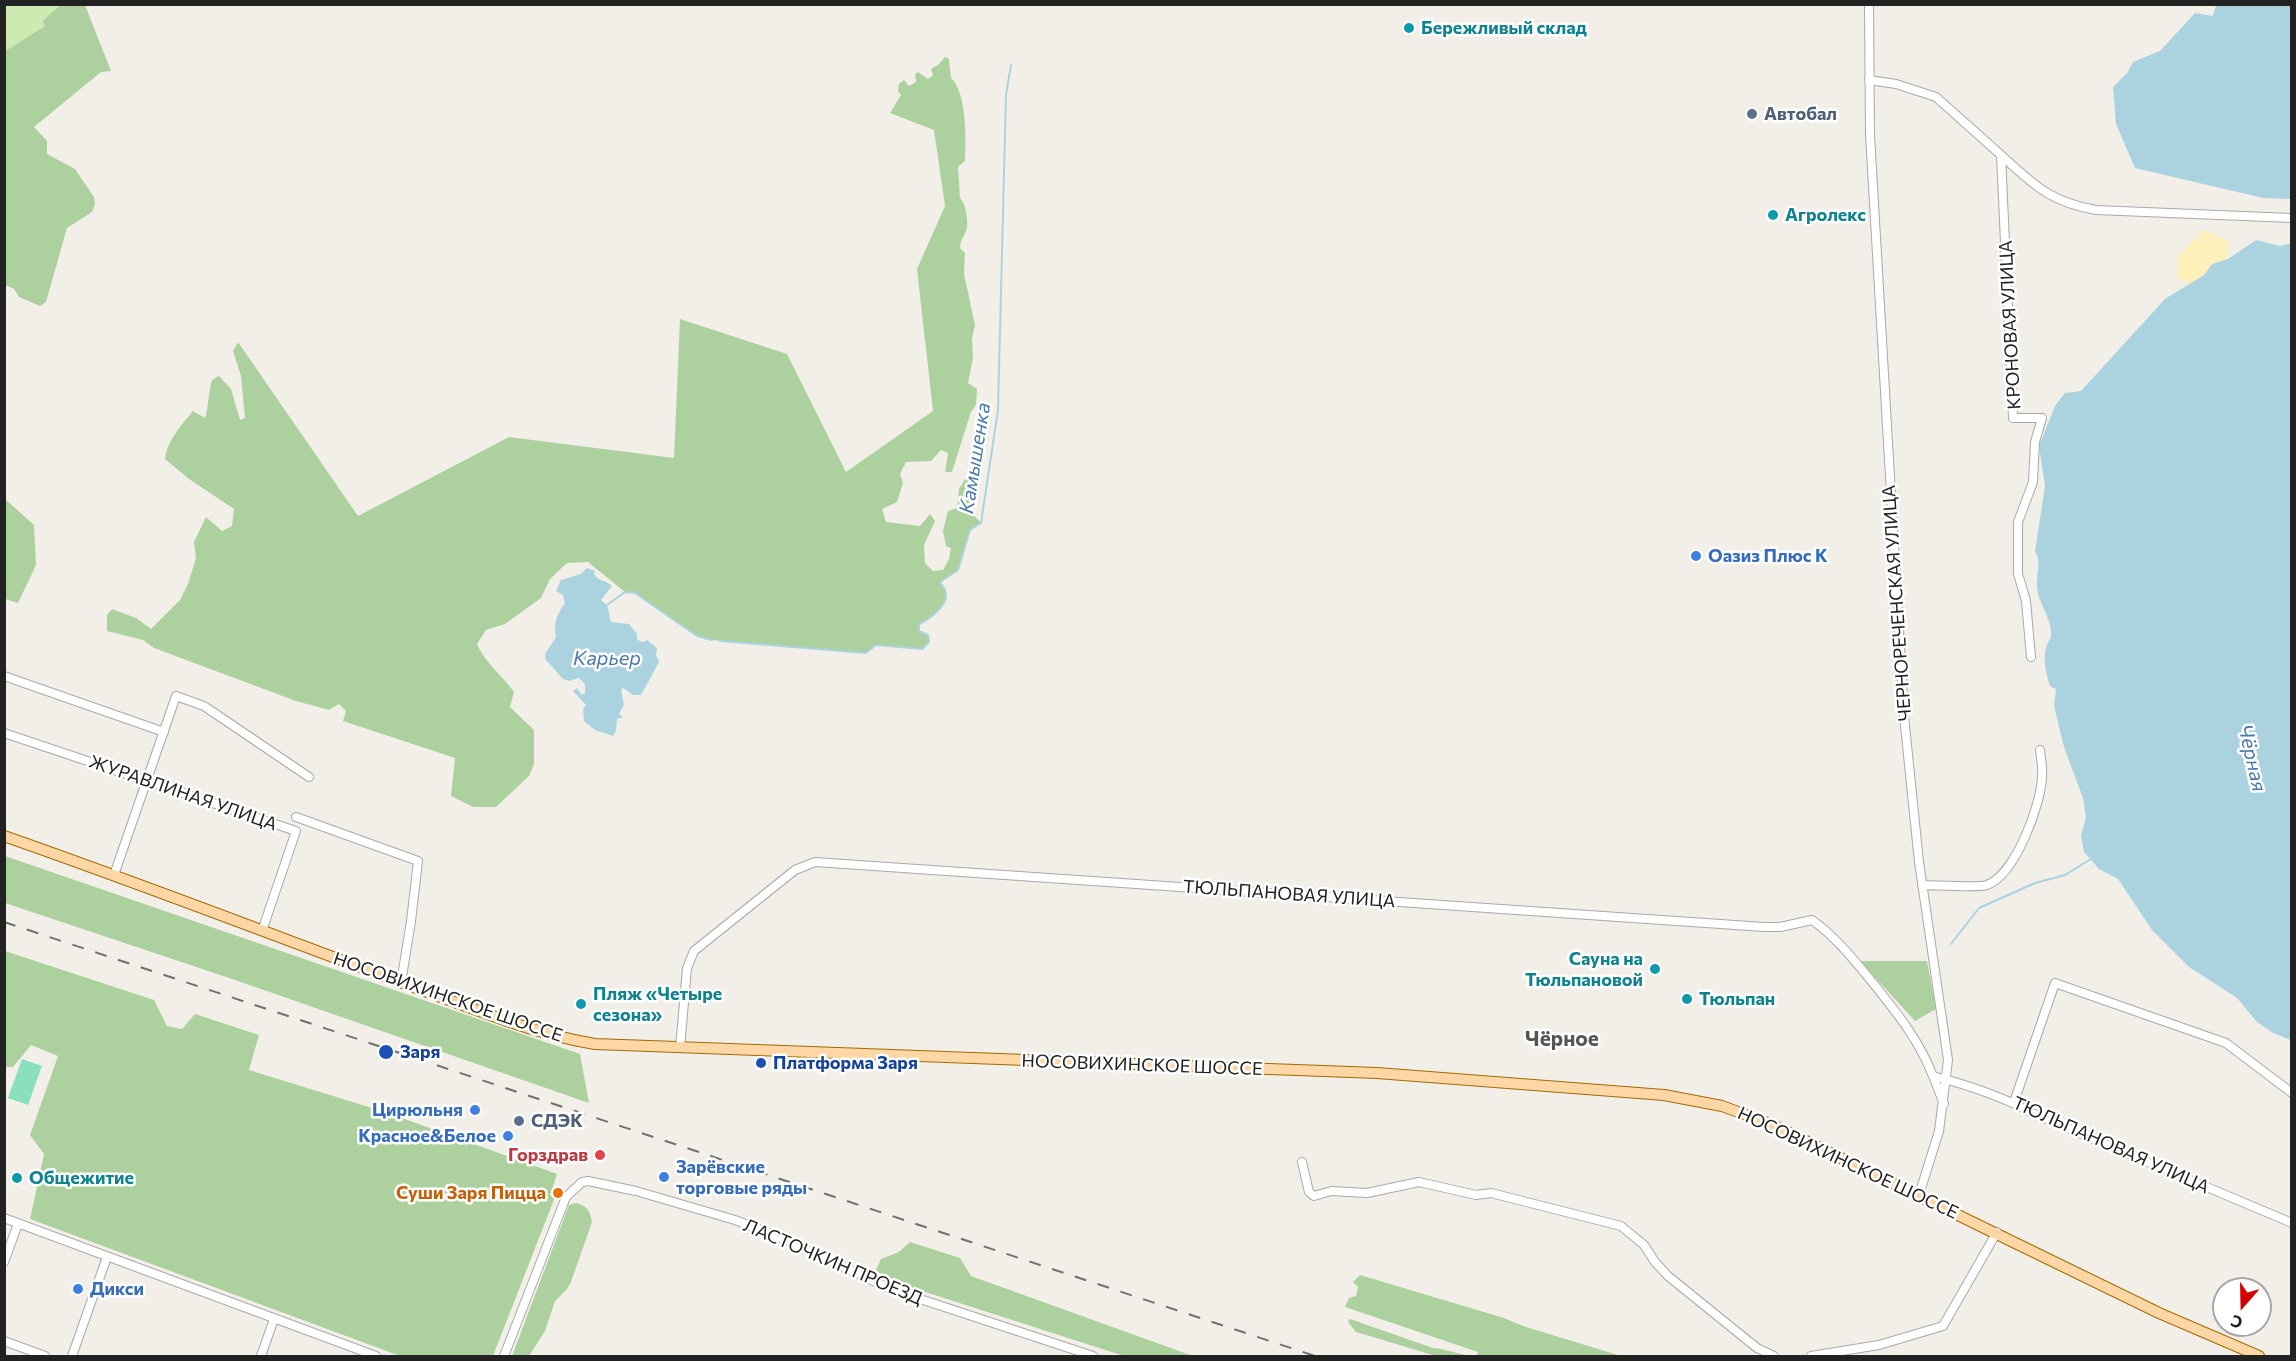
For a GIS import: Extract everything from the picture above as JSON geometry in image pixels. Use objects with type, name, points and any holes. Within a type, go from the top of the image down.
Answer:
[{"type":"main road","name":"НОСОВИХИНСКОЕ ШОССЕ","points":[[4,836],[401,983],[546,1034],[595,1044],[1377,1074],[1655,1094],[1709,1103],[1753,1117],[1997,1232],[2159,1313],[2259,1356]]},
{"type":"street","name":"ЧЕРНОРЕЧЕНСКАЯ УЛИЦА","points":[[1869,4],[1871,158],[1904,716],[1923,885],[1947,1044],[1944,1105],[1936,1143],[1919,1195]]},
{"type":"street","points":[[1869,80],[1896,84],[1936,97],[2042,191],[2062,202],[2096,210],[2292,218]]},
{"type":"street","name":"КРОНОВАЯ УЛИЦА","points":[[2001,155],[2013,418],[2042,418],[2035,442],[2033,482],[2019,522],[2018,574],[2026,600],[2031,657]]},
{"type":"street","points":[[4,676],[164,732]]},
{"type":"street","points":[[114,875],[176,696],[204,706],[309,777]]},
{"type":"street","name":"ЖУРАВЛИНАЯ УЛИЦА","points":[[4,733],[296,831],[262,931]]},
{"type":"street","points":[[1923,885],[1987,885],[2001,874],[2018,852],[2039,800],[2042,778],[2040,750]]},
{"type":"street","points":[[296,817],[418,861],[401,983]]},
{"type":"street","name":"ТЮЛЬПАНОВАЯ УЛИЦА","points":[[680,1048],[687,968],[694,951],[795,870],[815,862],[1764,927],[1780,927],[1812,920],[1841,944],[1903,1020],[1917,1040],[1944,1105]]},
{"type":"street","points":[[2014,1102],[2055,983],[2226,1043],[2292,1093]]},
{"type":"street","name":"ТЮЛЬПАНОВАЯ УЛИЦА","points":[[1933,1076],[2014,1102],[2034,1114],[2289,1222]]},
{"type":"street","points":[[1302,1162],[1309,1192],[1314,1196],[1331,1191],[1367,1193],[1419,1182],[1476,1195],[1491,1193],[1621,1226],[1644,1245],[1668,1276],[1757,1348],[1774,1356]]},
{"type":"street","name":"ЛАСТОЧКИН ПРОЕЗД","points":[[504,1356],[564,1201],[582,1182],[601,1182],[735,1220],[781,1238],[887,1288],[1093,1356]]},
{"type":"street","points":[[4,1218],[376,1356]]},
{"type":"street","points":[[4,1262],[18,1224]]},
{"type":"street","points":[[1811,1356],[1879,1345],[1943,1326],[1997,1232]]},
{"type":"street","points":[[72,1356],[107,1257]]},
{"type":"street","points":[[261,1356],[274,1319]]},
{"type":"street","points":[[4,1341],[45,1356]]},
{"type":"green space","points":[[62,4],[85,5],[111,71],[101,72],[34,127],[47,141],[47,154],[75,169],[94,197],[95,204],[92,212],[67,228],[46,302],[40,306],[19,297],[14,289],[5,285],[5,51],[45,26],[42,21]]},
{"type":"green space","points":[[5,5],[62,5],[42,21],[45,26],[5,51]]},
{"type":"green space","points":[[945,57],[949,59],[951,78],[963,105],[965,161],[958,167],[960,198],[965,208],[967,225],[960,248],[965,253],[964,274],[975,325],[972,339],[973,358],[968,383],[977,389],[976,405],[971,412],[952,472],[945,472],[948,453],[941,450],[931,461],[906,462],[900,474],[903,483],[897,502],[882,509],[886,522],[920,526],[930,514],[935,521],[924,545],[925,563],[933,571],[943,570],[949,559],[951,548],[946,546],[943,531],[948,511],[957,508],[959,489],[965,479],[970,481],[969,510],[981,523],[970,530],[958,570],[940,582],[946,592],[943,604],[919,624],[919,631],[928,635],[929,642],[922,649],[877,645],[866,653],[712,640],[697,636],[635,593],[625,592],[588,562],[567,563],[550,579],[541,598],[505,624],[486,630],[477,644],[484,657],[514,692],[510,707],[534,730],[534,764],[529,776],[496,807],[473,807],[451,796],[455,758],[343,721],[346,711],[339,704],[329,710],[296,701],[154,648],[143,640],[107,631],[107,615],[112,609],[136,618],[151,629],[180,600],[188,584],[196,558],[194,542],[206,517],[222,531],[232,526],[234,509],[189,479],[165,459],[172,439],[193,411],[205,418],[212,380],[219,376],[231,389],[240,420],[245,418],[241,376],[233,351],[238,342],[358,516],[509,437],[674,458],[680,319],[787,354],[846,472],[933,411],[917,269],[945,206],[934,130],[890,113],[901,95],[898,91],[899,84],[904,80],[909,86],[916,82],[915,74],[918,72],[928,79],[933,75],[931,69]]},
{"type":"green space","points":[[5,499],[34,525],[36,565],[18,603],[5,599]]},
{"type":"green space","points":[[5,856],[580,1054],[589,1103],[5,903]]},
{"type":"green space","points":[[5,951],[154,1000],[167,1026],[182,1029],[195,1014],[259,1035],[249,1070],[388,1113],[557,1174],[550,1195],[555,1197],[493,1356],[400,1356],[30,1219],[44,1154],[30,1135],[58,1056],[31,1045],[13,1067],[5,1067]]},
{"type":"green space","points":[[1860,961],[1927,961],[1936,1009],[1915,1021]]},
{"type":"green space","points":[[22,1059],[42,1066],[28,1105],[8,1098]]},
{"type":"green space","points":[[577,1203],[588,1210],[592,1222],[571,1282],[555,1301],[545,1331],[529,1356],[512,1356],[569,1205]]},
{"type":"green space","points":[[910,1242],[960,1258],[971,1276],[1193,1356],[1124,1356],[888,1280],[876,1270],[881,1259],[899,1252]]},
{"type":"green space","points":[[1360,1275],[1621,1356],[1436,1356],[1356,1332],[1348,1322],[1350,1319],[1433,1348],[1466,1355],[1477,1355],[1478,1352],[1345,1307],[1349,1298],[1356,1296],[1358,1287],[1353,1282]]},
{"type":"sand","points":[[2204,230],[2227,240],[2228,259],[2212,264],[2204,275],[2190,284],[2178,278],[2178,256]]},
{"type":"water","points":[[2216,5],[2291,5],[2292,197],[2289,199],[2263,198],[2135,168],[2116,124],[2113,87],[2127,73],[2133,62],[2160,51],[2195,13],[2213,16]]},
{"type":"water","name":"Чёрная","points":[[2256,240],[2280,246],[2292,243],[2291,1040],[2273,1033],[2257,1022],[2237,998],[2189,967],[2152,930],[2118,879],[2099,869],[2084,852],[2081,835],[2086,818],[2083,798],[2064,747],[2054,706],[2056,689],[2050,686],[2046,671],[2045,655],[2051,634],[2049,621],[2038,593],[2038,565],[2035,551],[2045,486],[2039,446],[2055,406],[2065,393],[2081,391],[2165,299],[2204,275],[2212,264],[2228,259]]},
{"type":"water","name":"Карьер","points":[[587,568],[595,571],[594,574],[598,578],[612,586],[601,600],[607,605],[611,622],[629,624],[637,634],[637,640],[643,642],[647,640],[657,648],[656,655],[659,662],[641,695],[633,695],[623,688],[621,690],[624,705],[619,714],[623,717],[617,719],[613,736],[595,730],[584,721],[583,709],[586,705],[573,691],[577,688],[581,694],[585,694],[585,684],[579,678],[569,681],[563,679],[545,659],[545,654],[556,637],[556,619],[565,603],[563,595],[556,591],[561,580],[581,574]]},
{"type":"waterway","name":"Камышенка","points":[[720,641],[866,653],[876,645],[922,649],[929,642],[928,635],[919,631],[919,624],[940,609],[946,592],[940,582],[958,570],[970,530],[981,523],[998,410],[1006,95],[1011,65]]},
{"type":"waterway","name":"Камышенка","points":[[607,605],[625,592],[635,593],[697,636],[712,640]]},
{"type":"waterway","points":[[1951,944],[1979,908],[2035,883],[2065,875],[2091,859]]},
{"type":"railway","points":[[4,922],[1315,1356]]},
{"type":"place","name":"Бережливый склад","points":[[1409,28]]},
{"type":"place","name":"Автобал","points":[[1752,114]]},
{"type":"place","name":"Агролекс","points":[[1773,215]]},
{"type":"place","name":"Оазиз Плюс К","points":[[1696,556]]},
{"type":"place","name":"Сауна на Тюльпановой","points":[[1655,969]]},
{"type":"place","name":"Тюльпан","points":[[1687,999]]},
{"type":"place","name":"Пляж «Четыре сезона»","points":[[581,1004]]},
{"type":"place","name":"Заря","points":[[386,1052]]},
{"type":"place","name":"Платформа Заря","points":[[761,1063]]},
{"type":"place","name":"Цирюльня","points":[[475,1110]]},
{"type":"place","name":"СДЭК","points":[[519,1121]]},
{"type":"place","name":"Красное&Белое","points":[[508,1136]]},
{"type":"place","name":"Горздрав","points":[[600,1155]]},
{"type":"place","name":"Зарёвские торговые ряды","points":[[664,1177]]},
{"type":"place","name":"Общежитие","points":[[17,1178]]},
{"type":"place","name":"Суши Заря Пицца","points":[[558,1193]]},
{"type":"place","name":"Дикси","points":[[78,1289]]},
{"type":"district","name":"Чёрное","points":[[1562,1039]]}]
